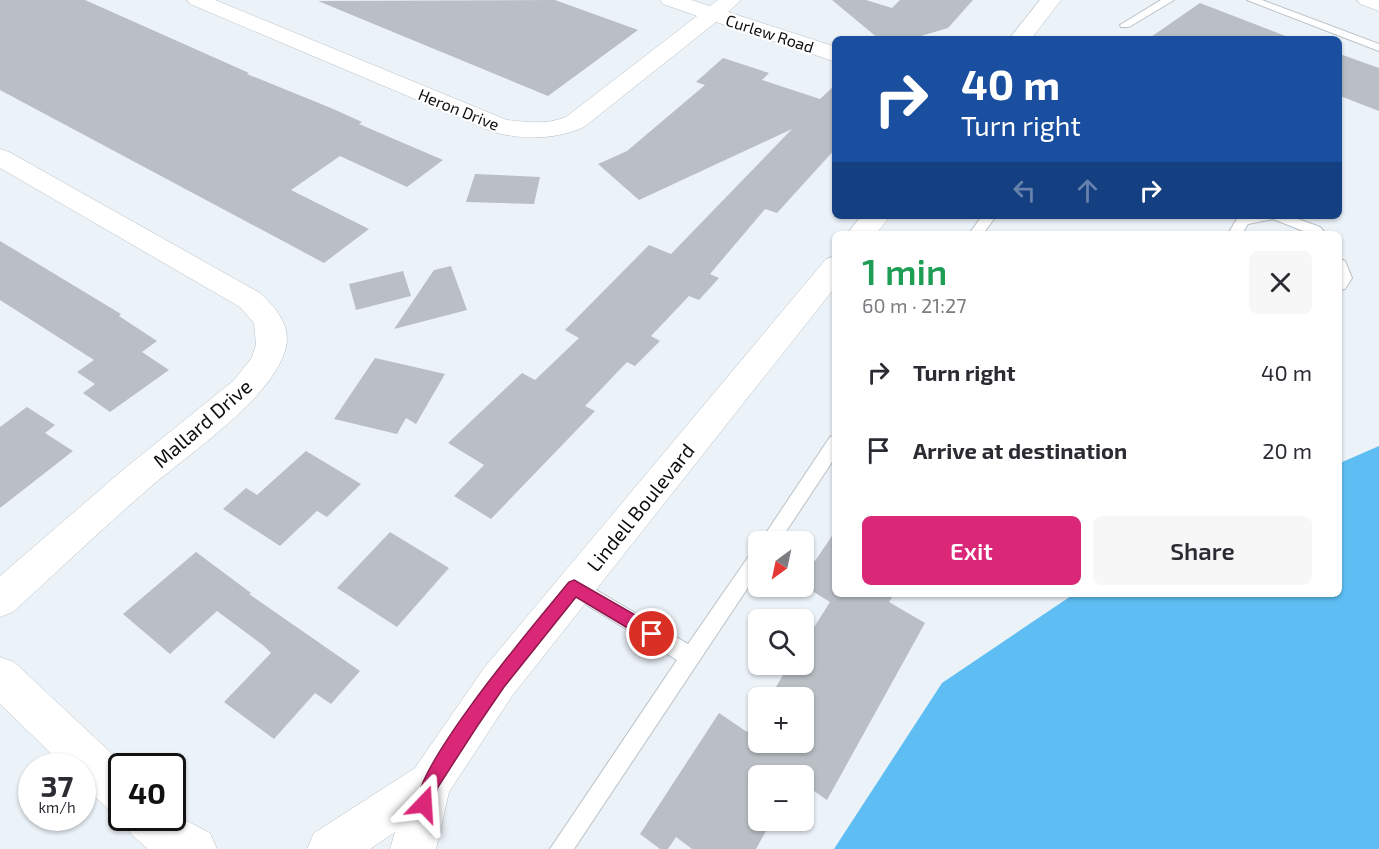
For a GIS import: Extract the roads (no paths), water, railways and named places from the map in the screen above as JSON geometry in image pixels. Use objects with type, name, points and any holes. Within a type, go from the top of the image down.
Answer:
[{"type":"street","name":"Heron Drive","points":[[197,0],[502,127],[538,131],[558,129],[588,115],[722,7]]},
{"type":"street","name":"Curlew Road","points":[[670,0],[722,7],[832,53]]},
{"type":"street","points":[[1022,36],[1051,0]]},
{"type":"street","points":[[1366,0],[1379,4]]},
{"type":"street","name":"Mallard Drive","points":[[0,157],[250,300],[263,310],[271,324],[273,339],[269,356],[259,373],[244,390],[136,479],[0,600]]},
{"type":"street","points":[[864,231],[874,219]]},
{"type":"street","name":"Lindell Boulevard","points":[[413,849],[430,783],[498,682],[832,271]]},
{"type":"street","points":[[0,676],[108,780]]},
{"type":"street","name":"Lindell Boulevard","points":[[330,849],[430,783]]},
{"type":"lane","points":[[1125,25],[1169,0]]},
{"type":"lane","points":[[1252,0],[1379,48]]},
{"type":"lane","points":[[1276,8],[1285,0]]},
{"type":"lane","points":[[1285,219],[1316,231]]},
{"type":"lane","points":[[776,531],[832,448]]},
{"type":"lane","points":[[561,849],[748,572]]},
{"type":"lane","points":[[574,587],[691,657]]},
{"type":"water","points":[[1379,446],[1379,849],[834,849],[942,683],[1070,597],[1342,597],[1342,462]]}]
